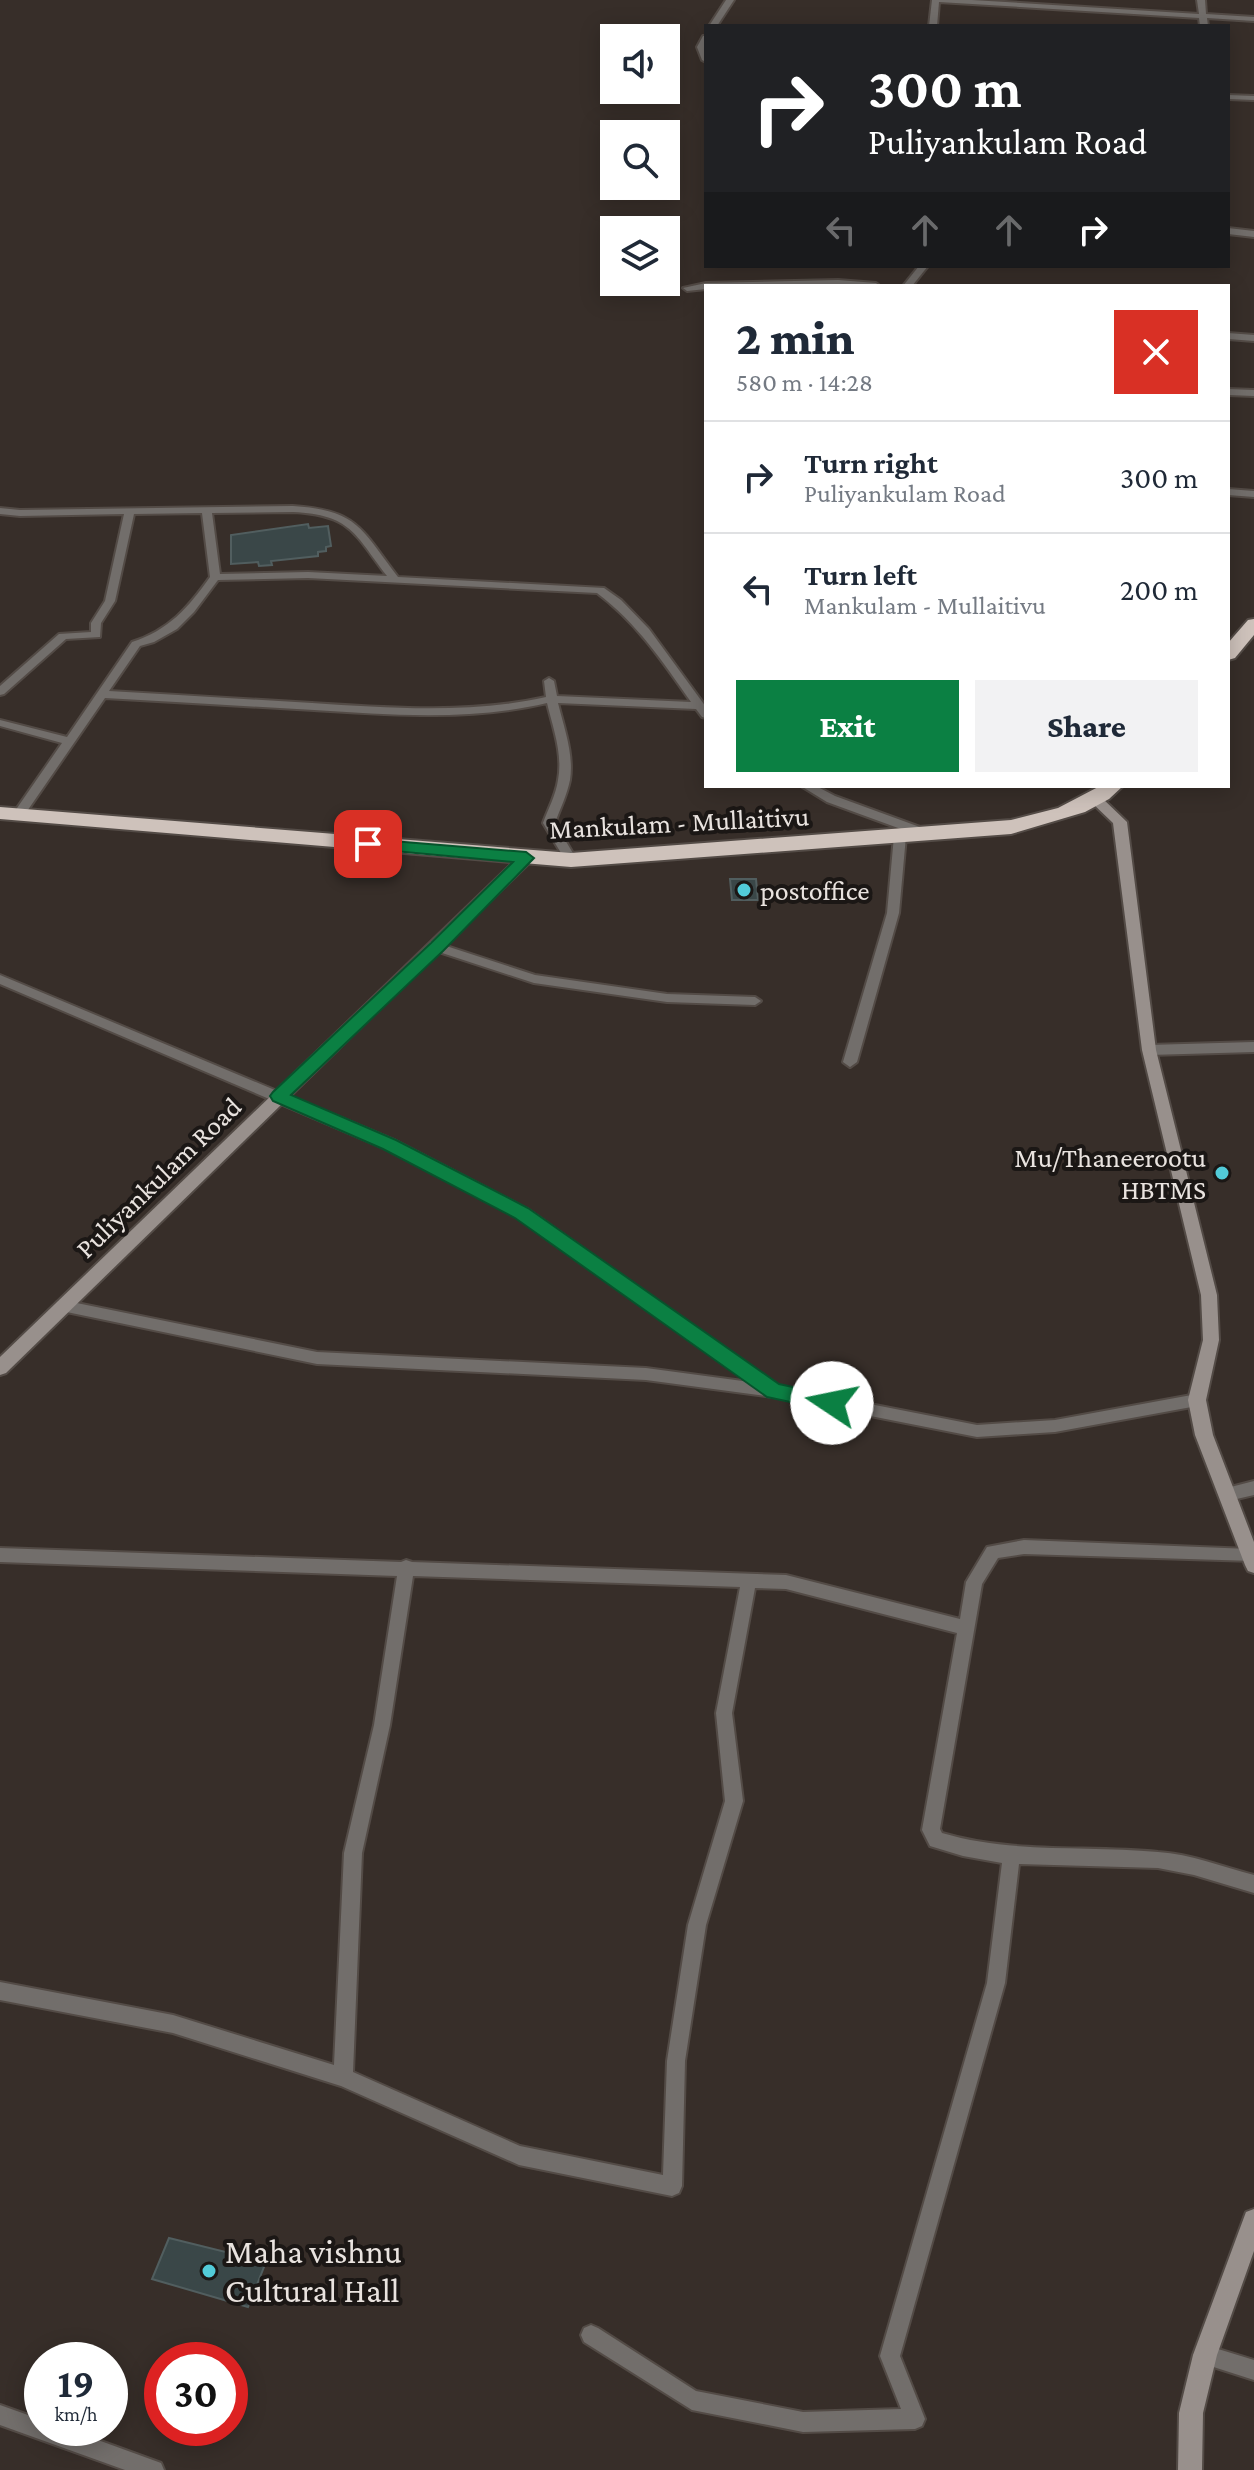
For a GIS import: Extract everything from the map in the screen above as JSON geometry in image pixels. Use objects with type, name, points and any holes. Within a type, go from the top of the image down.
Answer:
[{"type":"highway","points":[[1230,652],[1254,624]]},
{"type":"highway","name":"Mankulam - Mullaitivu","points":[[10,814],[571,860],[900,836],[1039,821],[1096,800],[1111,788]]},
{"type":"street","points":[[714,24],[730,0]]},
{"type":"street","points":[[933,24],[936,0],[1254,19]]},
{"type":"street","points":[[1201,0],[1204,24]]},
{"type":"street","points":[[1230,97],[1254,98]]},
{"type":"street","points":[[1230,231],[1254,234]]},
{"type":"street","points":[[909,284],[922,268]]},
{"type":"street","points":[[687,288],[704,286]]},
{"type":"street","points":[[1230,336],[1254,338]]},
{"type":"street","points":[[1230,392],[1254,393]]},
{"type":"street","points":[[1230,492],[1254,494]]},
{"type":"street","points":[[0,511],[293,509],[341,517],[394,578]]},
{"type":"street","points":[[10,814],[70,741],[136,644],[159,638],[173,629],[191,611],[215,577],[207,510]]},
{"type":"street","points":[[0,692],[63,636],[96,635],[96,623],[110,601],[130,511]]},
{"type":"street","points":[[215,577],[308,575],[600,590],[613,598],[657,643],[702,710]]},
{"type":"street","points":[[549,681],[550,699],[565,760],[564,780],[549,823],[571,860]]},
{"type":"street","points":[[102,694],[383,711],[454,711],[520,706],[550,699],[702,710]]},
{"type":"street","points":[[0,723],[70,741]]},
{"type":"street","points":[[811,788],[831,799],[924,834]]},
{"type":"street","points":[[1096,800],[1120,822],[1149,1050],[1209,1295],[1211,1340],[1197,1400],[1204,1435],[1252,1560],[1024,1547],[993,1552],[974,1582],[931,1830],[936,1840],[1011,1857],[1161,1860],[1254,1884]]},
{"type":"street","points":[[850,1062],[893,913],[900,836]]},
{"type":"street","name":"Puliyankulam Road","points":[[0,1368],[526,858]]},
{"type":"street","points":[[437,947],[534,979],[667,998],[755,1001]]},
{"type":"street","points":[[0,979],[389,1144],[522,1213],[774,1391]]},
{"type":"street","points":[[1149,1050],[1254,1047]]},
{"type":"street","points":[[62,1306],[317,1358],[646,1374],[774,1391],[977,1431],[1055,1426],[1197,1400]]},
{"type":"street","points":[[1228,1494],[1254,1488]]},
{"type":"street","points":[[0,1555],[786,1582],[966,1628]]},
{"type":"street","points":[[343,2077],[353,1853],[382,1725],[406,1567]]},
{"type":"street","points":[[0,1991],[173,2024],[343,2077],[519,2155],[672,2186],[676,2061],[697,1925],[734,1801],[724,1713],[749,1580]]},
{"type":"street","points":[[591,2335],[692,2400],[803,2422],[915,2419],[890,2356],[996,1983],[1011,1857]]},
{"type":"street","points":[[1190,2470],[1191,2413],[1205,2355],[1254,2220]]},
{"type":"street","points":[[1205,2355],[1254,2370]]},
{"type":"street","points":[[0,2415],[154,2470]]},
{"type":"building","points":[[308,524],[309,528],[328,526],[331,546],[326,547],[326,551],[318,552],[318,556],[271,561],[272,565],[259,566],[258,562],[231,564],[231,535]]},
{"type":"building","name":"postoffice","points":[[730,879],[756,879],[758,900],[732,900]]},
{"type":"building","name":"Maha vishnu Cultural Hall","points":[[169,2238],[266,2262],[248,2307],[152,2279]]},
{"type":"place","name":"postoffice","points":[[744,890]]},
{"type":"place","name":"Mu/Thaneerootu HBTMS","points":[[1222,1173]]},
{"type":"place","name":"Maha vishnu Cultural Hall","points":[[209,2271]]},
{"type":"route","points":[[368,844],[526,858],[279,1096],[389,1144],[522,1213],[774,1391],[832,1403]]}]
